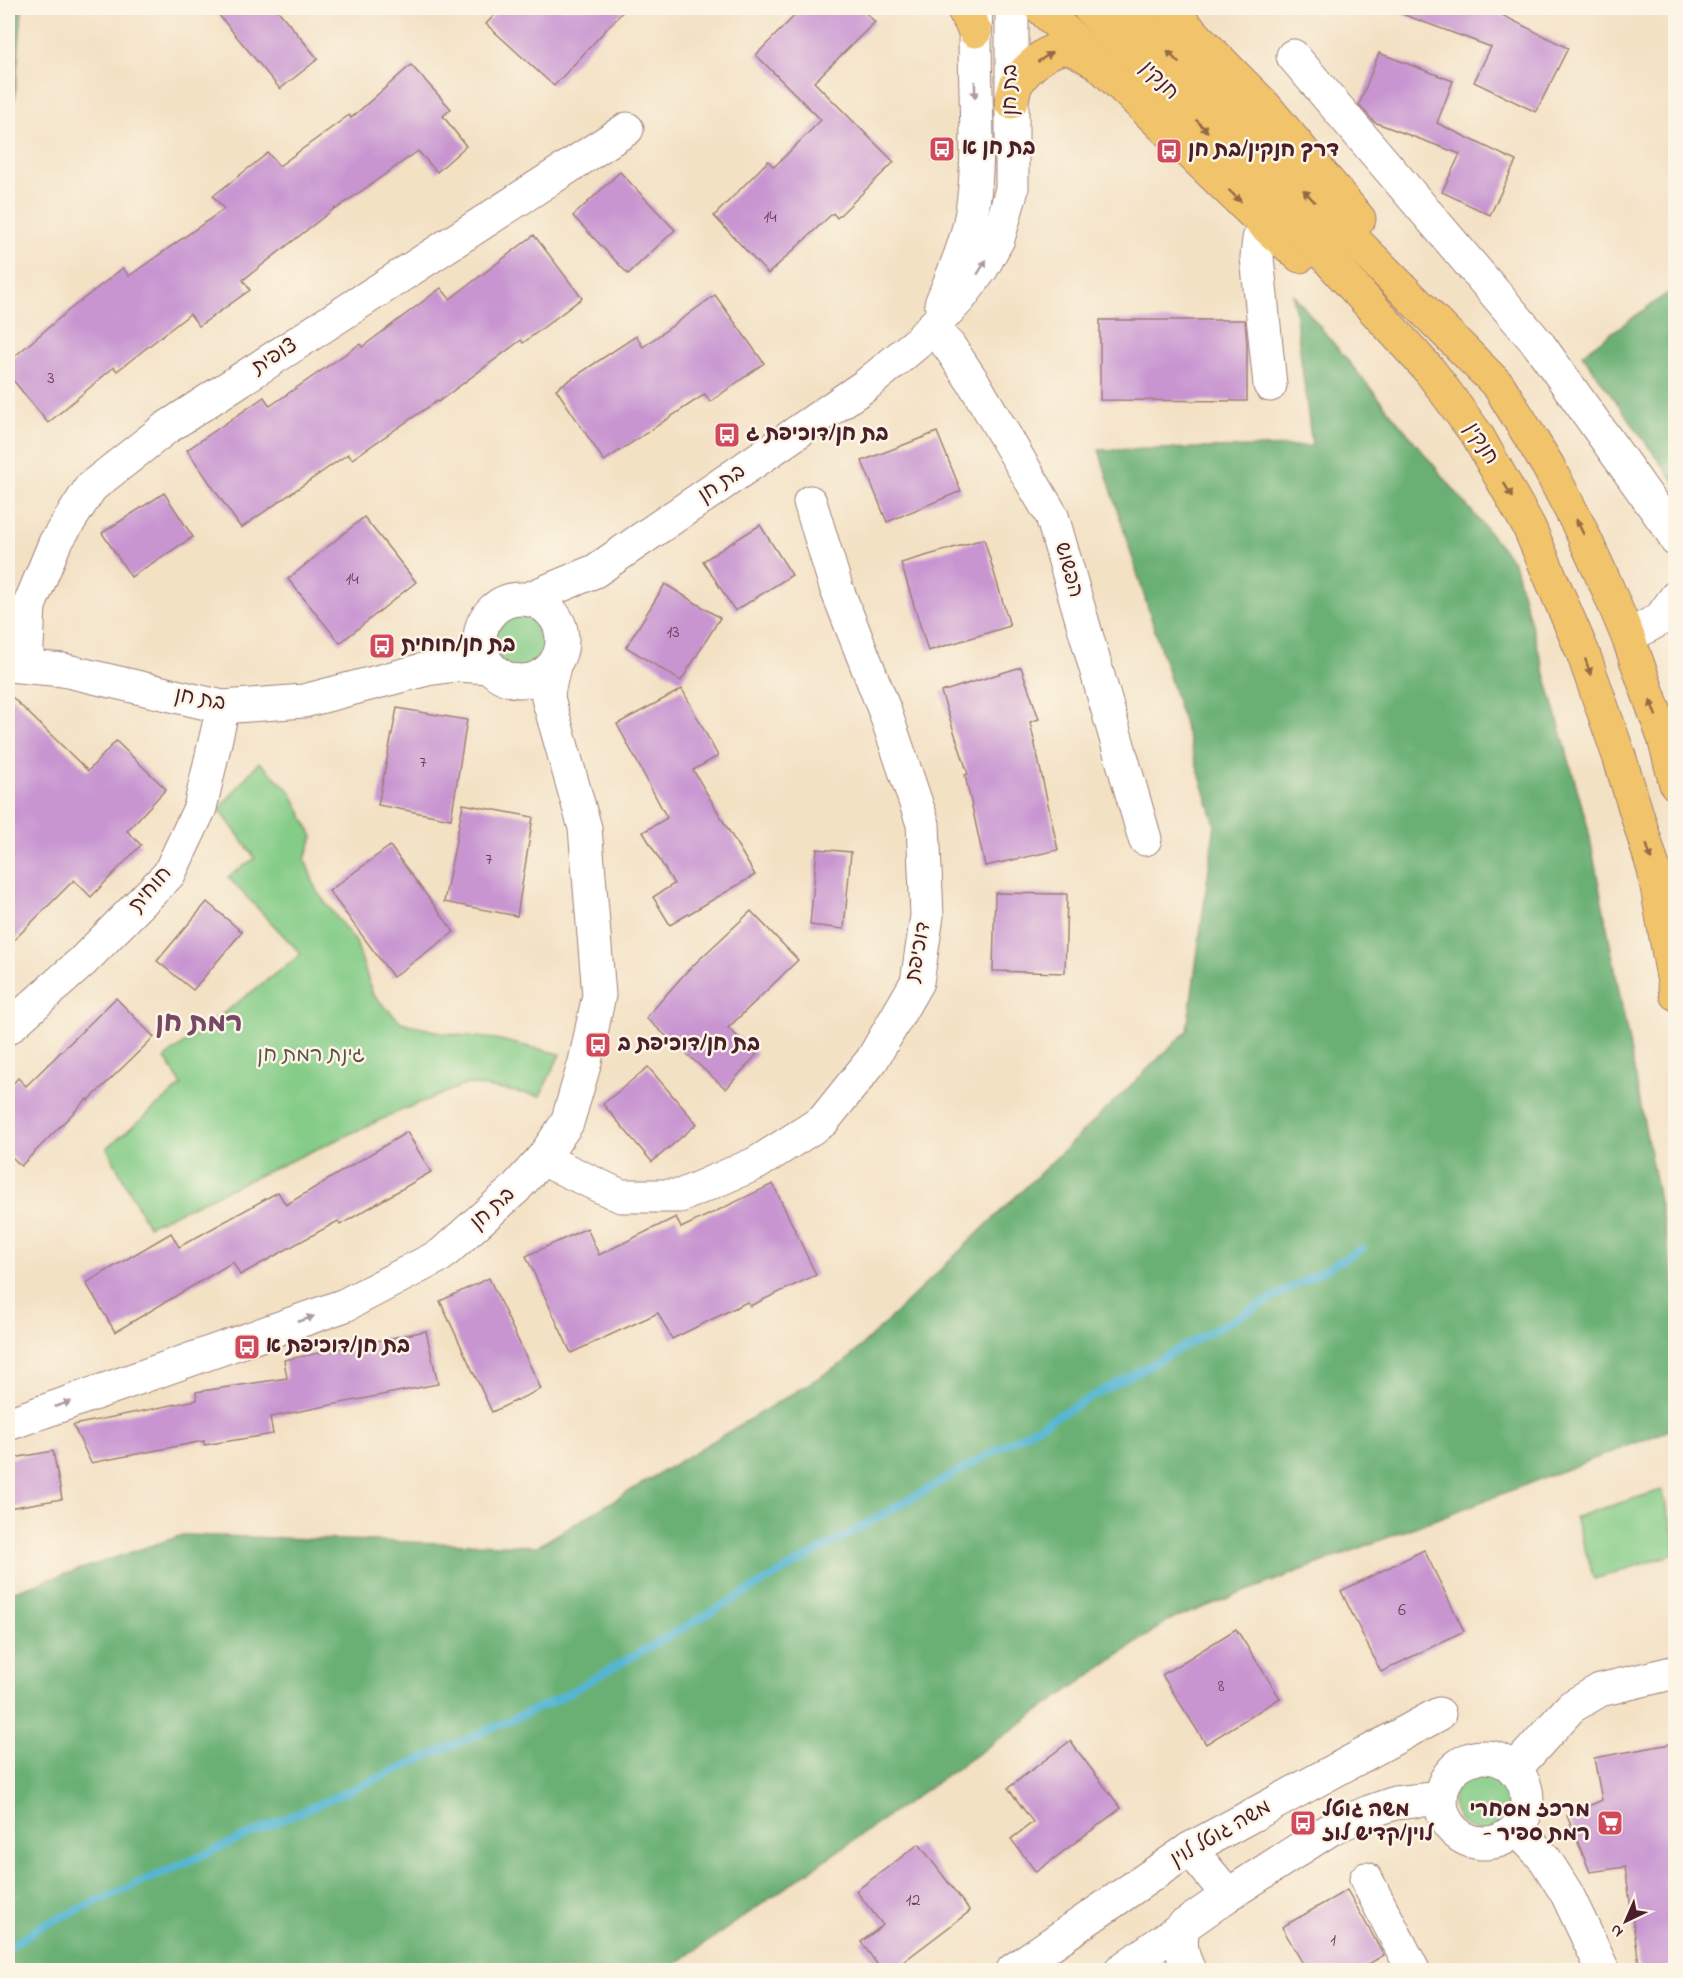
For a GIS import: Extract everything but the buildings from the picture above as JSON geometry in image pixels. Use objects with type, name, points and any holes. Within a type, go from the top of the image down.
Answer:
[{"type":"main road","points":[[1041,8],[1269,229],[1430,371]]},
{"type":"main road","name":"חנקין","points":[[1089,8],[1288,215],[1430,371],[1477,435],[1529,527],[1583,653],[1619,756],[1654,870],[1676,994]]},
{"type":"main road","name":"חנקין","points":[[1124,8],[1499,386],[1548,466],[1580,528],[1628,637],[1664,738],[1676,784]]},
{"type":"main road","points":[[1168,8],[1264,105],[1499,386]]},
{"type":"main road","points":[[1011,102],[1017,83],[1046,55],[1054,51],[1062,48],[1070,49],[1103,67]]},
{"type":"street","name":"בת חן","points":[[528,599],[595,571],[889,367],[917,344],[960,298],[982,268],[998,239],[1012,189],[1012,8]]},
{"type":"street","name":"בת חן","points":[[931,328],[961,254],[973,205],[976,154],[971,15]]},
{"type":"street","points":[[1293,56],[1540,346],[1676,540]]},
{"type":"street","name":"צופית","points":[[17,666],[29,606],[55,543],[92,487],[166,428],[627,129]]},
{"type":"street","points":[[1269,229],[1259,239],[1257,257],[1270,385]]},
{"type":"street","name":"הפשוש","points":[[931,328],[949,346],[975,385],[1052,516],[1145,839]]},
{"type":"street","points":[[889,367],[904,361],[935,364],[956,372],[975,385]]},
{"type":"street","name":"דוכיפת","points":[[542,1159],[621,1196],[680,1196],[757,1163],[823,1121],[872,1060],[917,982],[927,916],[923,824],[884,709],[836,587],[810,502]]},
{"type":"street","name":"בת חן","points":[[560,625],[575,596],[595,571]]},
{"type":"street","points":[[1628,637],[1659,619],[1676,597]]},
{"type":"street","points":[[503,674],[530,681],[543,675],[554,666],[561,654],[563,639],[560,625],[553,613],[542,604],[528,599],[513,599],[500,604],[489,614],[482,626],[480,641],[483,655],[503,674],[538,697],[551,711]]},
{"type":"street","name":"בת חן","points":[[427,669],[465,642],[482,626]]},
{"type":"street","name":"בת חן","points":[[17,666],[63,670],[223,707],[304,701],[427,669],[456,664],[503,674]]},
{"type":"street","name":"בת חן","points":[[8,1424],[345,1305],[441,1255],[515,1189],[542,1159],[567,1123],[585,1062],[599,995],[585,828],[551,711],[549,688],[554,666]]},
{"type":"street","name":"חוחית","points":[[8,1028],[82,962],[169,874],[200,808],[223,707]]},
{"type":"street","points":[[1514,1770],[1571,1707],[1600,1690],[1676,1672]]},
{"type":"street","name":"משה גוטל לוין","points":[[1013,1971],[1190,1849],[1439,1714]]},
{"type":"street","points":[[1480,1757],[1492,1758],[1514,1770],[1522,1780],[1527,1792],[1524,1818],[1517,1829],[1507,1837],[1494,1842],[1481,1843],[1457,1834],[1448,1824],[1441,1798],[1449,1775],[1468,1760],[1480,1757]]},
{"type":"street","points":[[1121,1971],[1228,1895],[1332,1828],[1395,1803],[1441,1798]]},
{"type":"street","points":[[1517,1829],[1545,1859],[1567,1894],[1603,1971]]},
{"type":"street","points":[[1190,1849],[1228,1895]]},
{"type":"street","points":[[1366,1879],[1413,1971]]},
{"type":"street","points":[[1183,1926],[1180,1942],[1188,1971]]},
{"type":"green space","points":[[8,8],[22,8],[15,97],[8,105]]},
{"type":"green space","points":[[1675,288],[1675,483],[1582,354]]},
{"type":"green space","points":[[1293,294],[1514,563],[1588,828],[1675,1285],[1675,1428],[1168,1621],[667,1970],[8,1970],[8,1593],[183,1535],[538,1546],[845,1362],[1187,1031],[1215,824],[1099,450],[1312,446]]},
{"type":"green space","points":[[520,614],[530,616],[539,622],[545,631],[547,641],[545,651],[539,660],[530,666],[520,668],[510,666],[501,660],[495,651],[493,641],[495,631],[501,622],[510,616]]},
{"type":"green space","name":"גינת רמת חן","points":[[259,762],[291,792],[313,837],[305,859],[317,892],[356,942],[373,995],[401,1022],[442,1033],[495,1039],[560,1054],[540,1096],[467,1084],[402,1110],[148,1226],[107,1148],[182,1085],[165,1058],[301,954],[228,877],[255,858],[219,809]]},
{"type":"green space","points":[[1662,1490],[1675,1536],[1675,1554],[1594,1579],[1575,1517]]},
{"type":"green space","points":[[1478,1770],[1490,1770],[1506,1779],[1513,1789],[1515,1801],[1513,1813],[1506,1823],[1490,1832],[1478,1832],[1467,1827],[1458,1818],[1453,1807],[1453,1795],[1458,1784],[1467,1775]]},
{"type":"waterway","points":[[8,1948],[41,1926],[556,1700],[1053,1418],[1362,1249]]},
{"type":"place","name":"בת חן א","points":[[942,149]]},
{"type":"place","name":"דרך חנקין/בת חן","points":[[1169,151]]},
{"type":"place","name":"בת חן/דוכיפת ג","points":[[727,435]]},
{"type":"place","name":"בת חן/חוחית","points":[[382,646]]},
{"type":"place","name":"בת חן/דוכיפת ב","points":[[598,1045]]},
{"type":"place","name":"בת חן/דוכיפת א","points":[[247,1347]]},
{"type":"place","name":"משה גוטל לוין/קדיש לוז","points":[[1303,1823]]},
{"type":"place","name":"מרכז מסחרי - רמת ספיר","points":[[1610,1823]]},
{"type":"district","name":"רמת חן","points":[[199,1024]]}]
